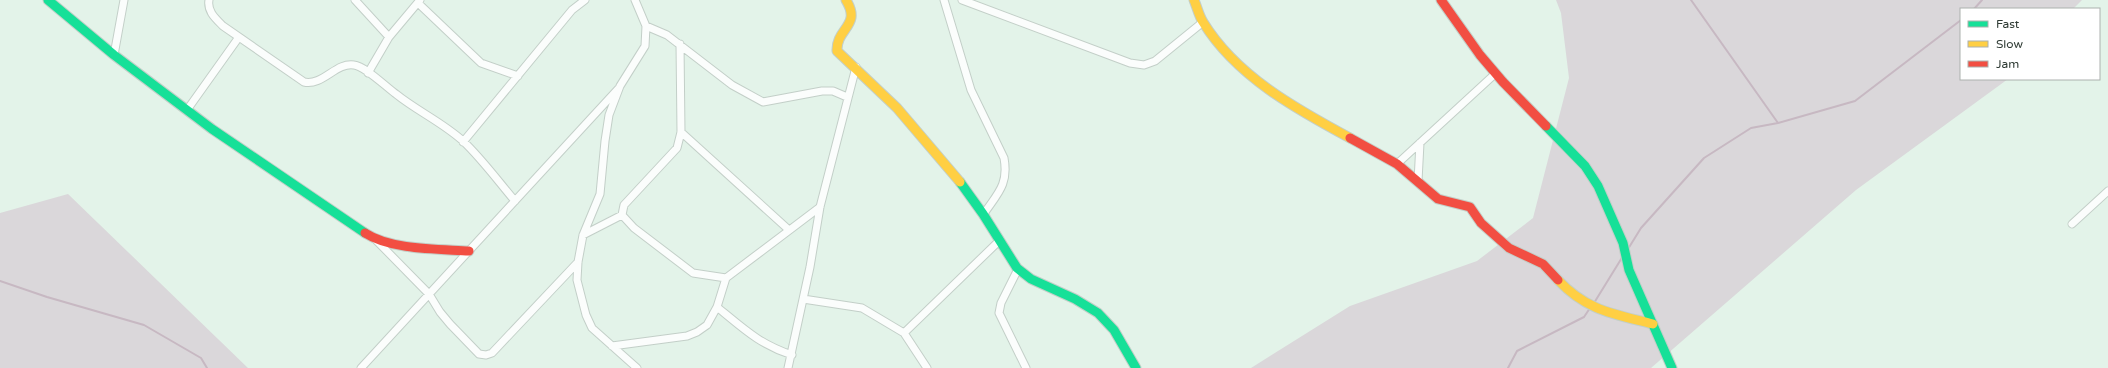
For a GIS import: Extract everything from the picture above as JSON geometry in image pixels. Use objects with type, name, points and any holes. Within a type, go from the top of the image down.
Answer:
[{"type":"street","points":[[48,0],[114,55],[212,129],[374,238],[429,294],[440,312],[479,354],[486,355],[492,353],[578,262]]},
{"type":"street","points":[[114,55],[124,0]]},
{"type":"street","points":[[209,0],[208,5],[212,15],[223,26],[304,82],[311,83],[347,65],[360,66],[403,100],[430,115],[463,142],[515,201]]},
{"type":"street","points":[[463,142],[572,10],[585,0]]},
{"type":"street","points":[[361,368],[620,86],[645,46],[646,26],[635,0]]},
{"type":"street","points":[[846,0],[853,9],[853,16],[836,47],[837,51],[856,67],[896,106],[923,137],[983,215],[1018,269],[1027,277],[1096,311],[1109,321],[1120,336],[1136,368]]},
{"type":"street","points":[[944,0],[971,90],[1004,158],[1006,170],[1005,182],[983,215]]},
{"type":"street","points":[[962,0],[1130,63],[1144,65],[1155,61],[1203,22]]},
{"type":"street","points":[[1194,0],[1203,22],[1230,57],[1263,85],[1310,117],[1397,164],[1438,199],[1470,207],[1481,223],[1509,248],[1543,264],[1572,295],[1589,305],[1610,313],[1653,324]]},
{"type":"street","points":[[1441,0],[1496,74],[1585,166],[1598,186],[1616,226],[1629,270],[1672,368]]},
{"type":"street","points":[[357,1],[389,37]]},
{"type":"street","points":[[368,73],[389,37],[419,2],[480,63],[518,76]]},
{"type":"street","points":[[646,26],[667,35],[732,85],[763,102],[833,91],[847,97]]},
{"type":"street","points":[[187,110],[239,37]]},
{"type":"street","points":[[622,215],[624,205],[677,148],[681,132],[680,44]]},
{"type":"street","points":[[788,368],[804,299],[820,207],[847,97],[853,84],[856,67]]},
{"type":"street","points":[[1397,164],[1496,74]]},
{"type":"street","points":[[620,86],[609,115],[600,194],[583,235],[578,262],[577,280],[586,314],[592,328],[637,368]]},
{"type":"street","points":[[681,132],[789,230]]},
{"type":"street","points":[[1418,182],[1420,143]]},
{"type":"street","points":[[2072,224],[2108,191]]},
{"type":"street","points":[[612,346],[687,336],[697,332],[706,325],[717,307],[726,278],[820,207]]},
{"type":"street","points":[[583,235],[622,215]]},
{"type":"street","points":[[622,215],[634,228],[693,273],[726,278]]},
{"type":"street","points":[[374,238],[412,247],[469,251]]},
{"type":"street","points":[[904,334],[999,241]]},
{"type":"street","points":[[1018,269],[1000,303],[999,313],[1026,368]]},
{"type":"street","points":[[804,299],[862,308],[904,334],[927,368]]},
{"type":"street","points":[[717,307],[752,337],[771,348],[792,355]]},
{"type":"shaded area","points":[[1556,0],[2082,0],[2074,8],[1960,8],[1960,80],[2007,80],[1856,190],[1651,368],[1251,368],[1350,306],[1477,261],[1533,218],[1569,78],[1561,13]]},
{"type":"shaded area","points":[[68,194],[248,368],[0,368],[0,213]]},
{"type":"waterway","points":[[1691,0],[1778,123]]},
{"type":"waterway","points":[[1975,8],[1982,0]]},
{"type":"waterway","points":[[1628,249],[1641,228],[1704,158],[1751,128],[1778,123],[1855,101],[1960,21]]},
{"type":"waterway","points":[[1594,303],[1623,256]]},
{"type":"waterway","points":[[0,281],[47,297],[144,325],[201,358],[207,368]]},
{"type":"waterway","points":[[1508,368],[1517,351],[1584,317],[1590,308]]},
{"type":"traffic: fast","points":[[48,0],[114,55],[212,129],[365,233]]},
{"type":"traffic: fast","points":[[1546,126],[1585,166],[1598,186],[1623,243],[1629,270],[1672,368]]},
{"type":"traffic: fast","points":[[960,182],[983,214],[1017,268],[1031,279],[1075,299],[1098,313],[1114,330],[1136,368]]},
{"type":"traffic: slow","points":[[846,0],[851,16],[847,27],[840,37],[837,51],[897,108],[960,182]]},
{"type":"traffic: slow","points":[[1194,0],[1202,20],[1217,41],[1232,59],[1250,75],[1288,103],[1350,138]]},
{"type":"traffic: slow","points":[[1558,280],[1580,299],[1591,305],[1613,314],[1653,324]]},
{"type":"traffic: jam","points":[[1441,0],[1480,55],[1503,82],[1546,126]]},
{"type":"traffic: jam","points":[[1350,138],[1397,164],[1438,199],[1470,207],[1481,223],[1509,248],[1543,264],[1558,280]]},
{"type":"traffic: jam","points":[[365,233],[376,239],[401,246],[469,251]]}]
